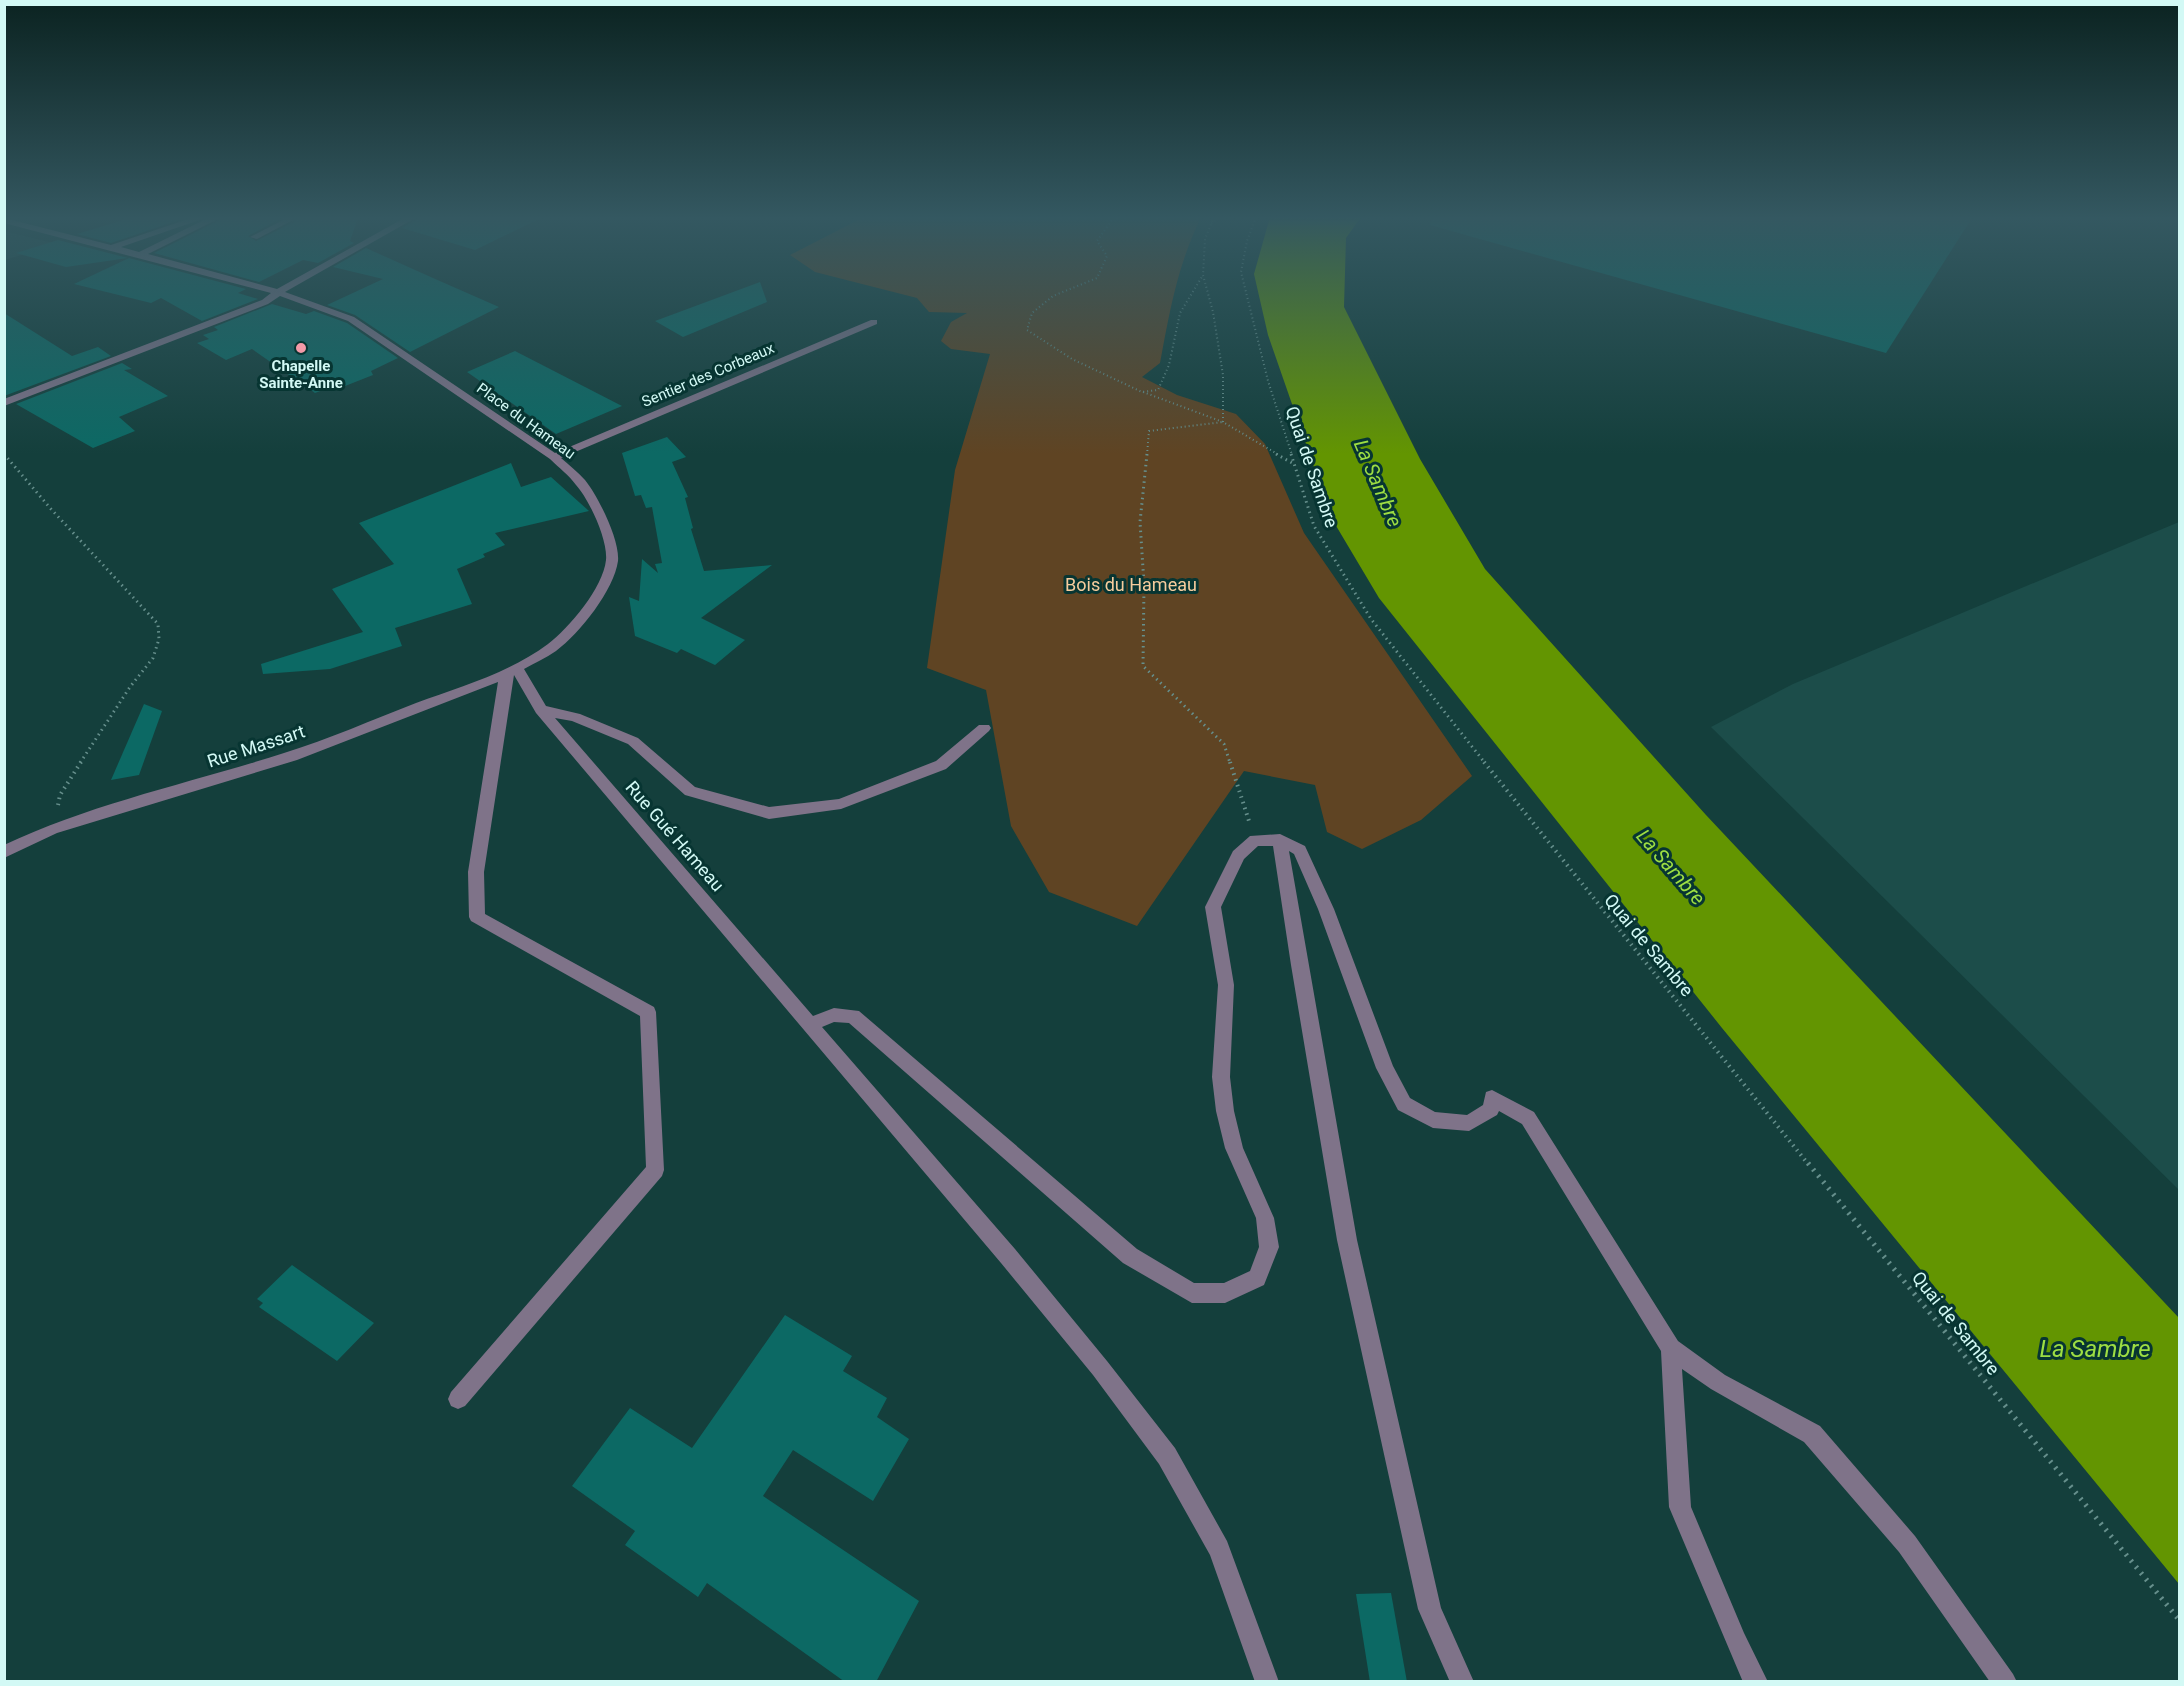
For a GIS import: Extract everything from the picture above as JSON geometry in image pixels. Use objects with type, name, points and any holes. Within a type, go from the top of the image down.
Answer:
[{"type":"street","points":[[4,403],[254,306],[275,296]]},
{"type":"street","name":"Place du Hameau","points":[[287,296],[351,319],[554,456],[581,483],[596,507],[608,539],[612,559],[602,586],[572,628],[552,647],[511,671]]},
{"type":"street","name":"Sentier des Corbeaux","points":[[554,456],[874,322]]},
{"type":"street","points":[[458,1399],[655,1170],[648,1012],[477,918],[476,872],[511,671]]},
{"type":"street","name":"Rue Massart","points":[[4,852],[52,829],[292,756],[511,671]]},
{"type":"street","name":"Rue Gué Hameau","points":[[511,671],[541,710],[1086,1351],[1167,1456],[1219,1549],[1267,1682]]},
{"type":"street","points":[[541,710],[575,717],[633,741],[690,791],[769,813],[841,804],[941,765],[984,728]]},
{"type":"street","points":[[810,1024],[834,1015],[853,1016],[1130,1256],[1192,1293],[1225,1293],[1257,1278],[1269,1247],[1265,1218],[1234,1148],[1225,1111],[1221,1077],[1226,985],[1213,907],[1238,855],[1256,840],[1280,840],[1300,850],[1310,868],[1385,1068],[1404,1104],[1433,1120],[1469,1123],[1491,1109],[1492,1098],[1528,1118],[1671,1348],[1718,1382],[1812,1434],[1907,1544],[2005,1682]]},
{"type":"street","points":[[1280,840],[1299,965],[1340,1189],[1347,1240],[1430,1609],[1462,1682]]},
{"type":"street","points":[[1671,1348],[1680,1507],[1736,1641],[1756,1682]]},
{"type":"path","points":[[1054,296],[1032,313],[1027,330],[1071,359],[1142,392],[1223,422],[1294,464]]},
{"type":"path","points":[[1142,392],[1158,390],[1169,365],[1180,313],[1190,296]]},
{"type":"path","points":[[1209,296],[1223,375],[1223,422]]},
{"type":"path","name":"Quai de Sambre","points":[[1247,296],[1268,381],[1314,526],[1371,619],[1589,894],[2180,1621]]},
{"type":"path","points":[[1223,422],[1149,431],[1140,522],[1144,584],[1143,666],[1224,744],[1256,840]]},
{"type":"path","points":[[4,454],[51,509],[158,624],[159,639],[153,658],[130,687],[60,795],[52,829]]},
{"type":"shaded area","points":[[2179,522],[2179,1190],[1711,727],[1793,684]]},
{"type":"green space","name":"Bois du Hameau","points":[[908,296],[1174,296],[1160,363],[1142,377],[1177,395],[1236,414],[1265,444],[1304,533],[1472,776],[1421,820],[1362,849],[1327,832],[1315,785],[1244,771],[1137,926],[1049,892],[1011,826],[986,690],[927,668],[955,470],[990,354],[951,349],[941,341],[951,322],[967,313],[929,312],[917,298]]},
{"type":"water","name":"La Sambre","points":[[1259,296],[1344,296],[1344,307],[1420,459],[1485,569],[1706,815],[2179,1318],[2179,1584],[1722,1028],[1379,598],[1332,519],[1268,335]]},
{"type":"building","points":[[121,296],[247,296],[258,299],[202,321],[161,298],[151,303]]},
{"type":"building","points":[[347,296],[473,296],[499,307],[410,352],[355,315],[327,305]]},
{"type":"building","points":[[723,296],[765,296],[767,302],[683,337],[655,321]]},
{"type":"building","points":[[1682,296],[1923,296],[1886,353]]},
{"type":"building","points":[[272,304],[306,314],[314,311],[347,323],[398,358],[371,371],[373,375],[335,390],[331,387],[315,393],[252,349],[226,360],[197,343],[209,339],[203,335],[218,330],[214,327]]},
{"type":"building","points":[[4,313],[72,356],[98,347],[111,356],[4,396]]},
{"type":"building","points":[[515,351],[622,406],[556,434],[467,372]]},
{"type":"building","points":[[122,363],[132,369],[124,370],[168,396],[119,417],[135,431],[93,448],[16,404]]},
{"type":"building","points":[[667,437],[686,457],[672,462],[688,497],[685,498],[693,528],[691,529],[704,571],[772,565],[701,618],[745,640],[715,665],[681,649],[677,653],[635,636],[629,597],[639,601],[642,559],[658,573],[655,564],[662,563],[652,507],[646,508],[641,495],[635,496],[622,453]]},
{"type":"building","points":[[511,463],[521,487],[551,477],[589,511],[495,533],[505,545],[457,569],[472,604],[395,628],[402,646],[330,669],[263,674],[261,664],[363,632],[332,589],[394,564],[359,523]]},
{"type":"building","points":[[144,704],[162,711],[139,775],[111,780]]},
{"type":"building","points":[[292,1265],[374,1323],[337,1361],[259,1307],[263,1303],[257,1299]]},
{"type":"building","points":[[785,1315],[852,1356],[843,1371],[887,1398],[877,1417],[909,1439],[873,1501],[793,1450],[763,1496],[919,1601],[876,1682],[845,1682],[707,1583],[698,1597],[625,1545],[635,1531],[572,1486],[630,1408],[692,1448]]},
{"type":"building","points":[[1391,1593],[1407,1682],[1370,1682],[1356,1594]]},
{"type":"place","name":"Chapelle Sainte-Anne","points":[[301,348]]}]
